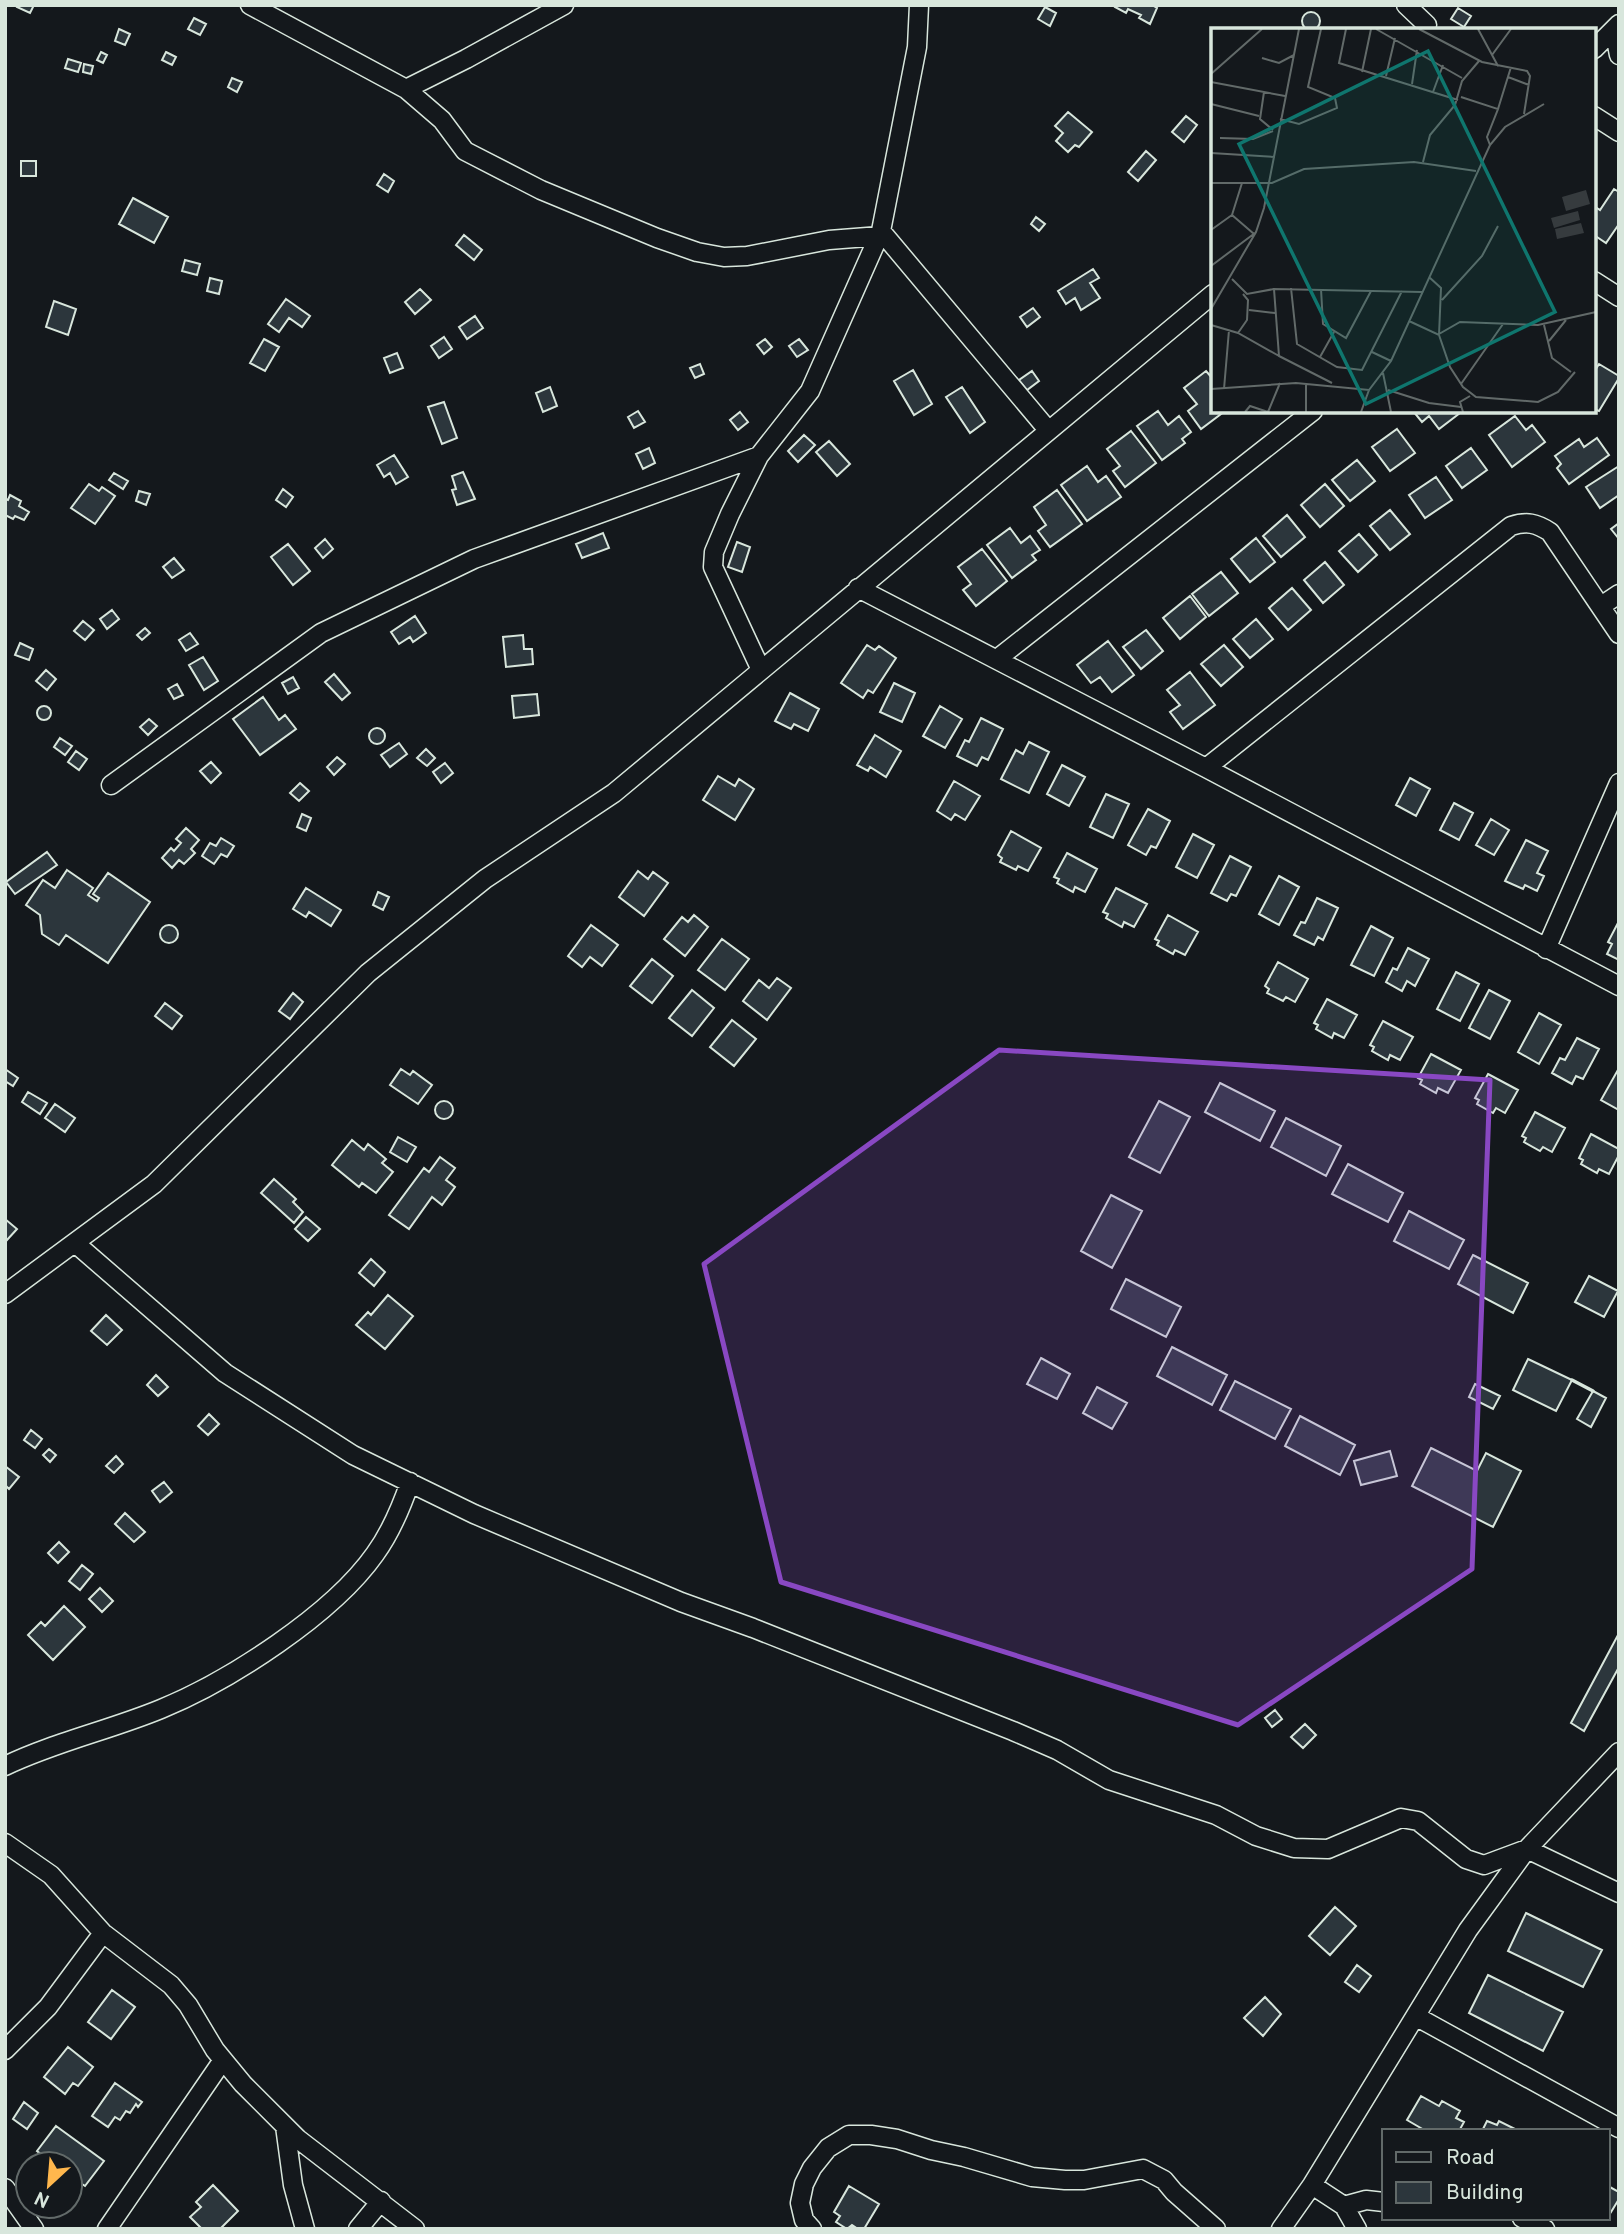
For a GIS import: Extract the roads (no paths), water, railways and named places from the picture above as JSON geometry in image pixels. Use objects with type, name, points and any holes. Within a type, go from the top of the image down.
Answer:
[{"type":"street","points":[[250,5],[406,89],[442,120],[465,151],[541,190],[657,238],[696,252],[724,257],[747,256],[881,233]]},
{"type":"street","points":[[406,89],[564,5]]},
{"type":"street","points":[[761,670],[713,566],[714,552],[759,456],[810,391],[881,233],[917,47],[919,5]]},
{"type":"street","points":[[1406,5],[1427,27]]},
{"type":"street","points":[[1427,27],[1429,5]]},
{"type":"street","points":[[1596,47],[1616,27]]},
{"type":"street","points":[[1616,27],[1619,55]]},
{"type":"street","points":[[1596,117],[1619,132]]},
{"type":"street","points":[[881,233],[1048,430]]},
{"type":"street","points":[[1596,282],[1619,297]]},
{"type":"street","points":[[5,1294],[154,1184],[368,973],[485,879],[614,793],[1211,296]]},
{"type":"street","points":[[997,659],[1310,413]]},
{"type":"street","points":[[111,785],[321,633],[474,559],[759,456]]},
{"type":"street","points":[[1206,768],[1511,526],[1525,522],[1538,524],[1550,532],[1619,634]]},
{"type":"street","points":[[858,588],[1619,986]]},
{"type":"street","points":[[1601,606],[1619,594]]},
{"type":"street","points":[[1546,949],[1619,783]]},
{"type":"street","points":[[75,1243],[225,1373],[353,1455],[474,1514],[681,1602],[1013,1731],[1057,1750],[1109,1780],[1216,1815],[1256,1836],[1294,1848],[1328,1849],[1401,1818],[1418,1821],[1466,1859],[1484,1865],[1527,1849],[1619,1894]]},
{"type":"street","points":[[5,1766],[36,1752],[130,1721],[185,1699],[246,1665],[272,1647],[337,1595],[375,1555],[399,1513],[410,1482]]},
{"type":"street","points":[[1281,2229],[1312,2185],[1468,1930],[1527,1849],[1619,1752]]},
{"type":"street","points":[[5,1843],[51,1875],[103,1933],[171,1985],[188,2005],[223,2060],[261,2103],[314,2154],[381,2201],[415,2229]]},
{"type":"street","points":[[5,2049],[48,2007],[103,1933]]},
{"type":"street","points":[[1417,2017],[1619,2128]]},
{"type":"street","points":[[107,2229],[223,2060]]},
{"type":"street","points":[[285,2126],[293,2185],[305,2229]]},
{"type":"street","points":[[812,2229],[804,2220],[800,2203],[804,2183],[811,2168],[828,2148],[849,2135],[897,2139],[1032,2177],[1084,2180],[1143,2169],[1164,2180],[1216,2229]]},
{"type":"street","points":[[1312,2185],[1344,2206],[1357,2229]]},
{"type":"street","points":[[5,2188],[34,2229]]},
{"type":"street","points":[[1344,2206],[1366,2200],[1382,2202]]},
{"type":"street","points":[[358,2229],[381,2201]]},
{"type":"street","points":[[1526,2220],[1545,2229]]}]
